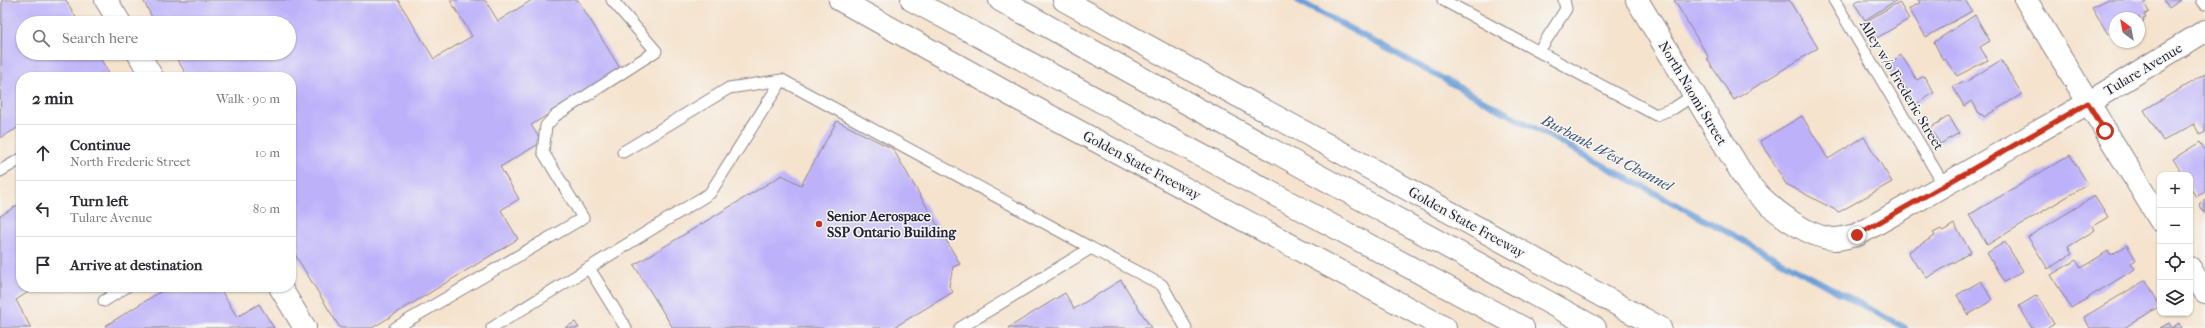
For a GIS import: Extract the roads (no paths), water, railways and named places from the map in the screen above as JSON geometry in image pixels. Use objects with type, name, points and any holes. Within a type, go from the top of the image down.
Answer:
[{"type":"main road","points":[[106,0],[116,16]]},
{"type":"main road","name":"Golden State Freeway","points":[[840,0],[1016,97],[1445,328]]},
{"type":"main road","points":[[912,0],[1523,328]]},
{"type":"main road","points":[[1000,0],[1595,328]]},
{"type":"main road","name":"Golden State Freeway","points":[[1064,0],[1660,328]]},
{"type":"main road","name":"North Naomi Street","points":[[1637,0],[1749,185]]},
{"type":"main road","points":[[2026,0],[2157,215]]},
{"type":"main road","name":"Tulare Avenue","points":[[1749,185],[1767,205],[1776,212],[1815,235],[1835,239],[1857,235],[2088,103],[2205,31]]},
{"type":"main road","points":[[142,60],[149,72]]},
{"type":"main road","points":[[2193,273],[2205,292]]},
{"type":"main road","points":[[283,292],[305,328]]},
{"type":"lane","points":[[395,328],[582,218],[543,152],[546,126],[554,116],[656,51],[612,0]]},
{"type":"lane","points":[[1443,0],[1656,115],[1674,108],[1694,95]]},
{"type":"lane","points":[[1539,52],[1566,9],[1564,0]]},
{"type":"lane","name":"Alley w/o Frederic Street","points":[[1834,0],[1944,185]]},
{"type":"lane","points":[[2202,0],[2205,4]]},
{"type":"lane","points":[[492,328],[710,193],[782,80]]},
{"type":"lane","points":[[623,152],[729,88],[782,80],[1162,285],[1186,328]]},
{"type":"lane","points":[[0,171],[16,162]]},
{"type":"lane","points":[[960,328],[1091,248]]},
{"type":"lane","points":[[589,268],[626,328]]},
{"type":"lane","points":[[104,301],[118,292]]},
{"type":"waterway","name":"Burbank West Channel","points":[[1297,0],[1905,328]]},
{"type":"place","name":"Senior Aerospace SSP Ontario Building","points":[[819,224]]}]
